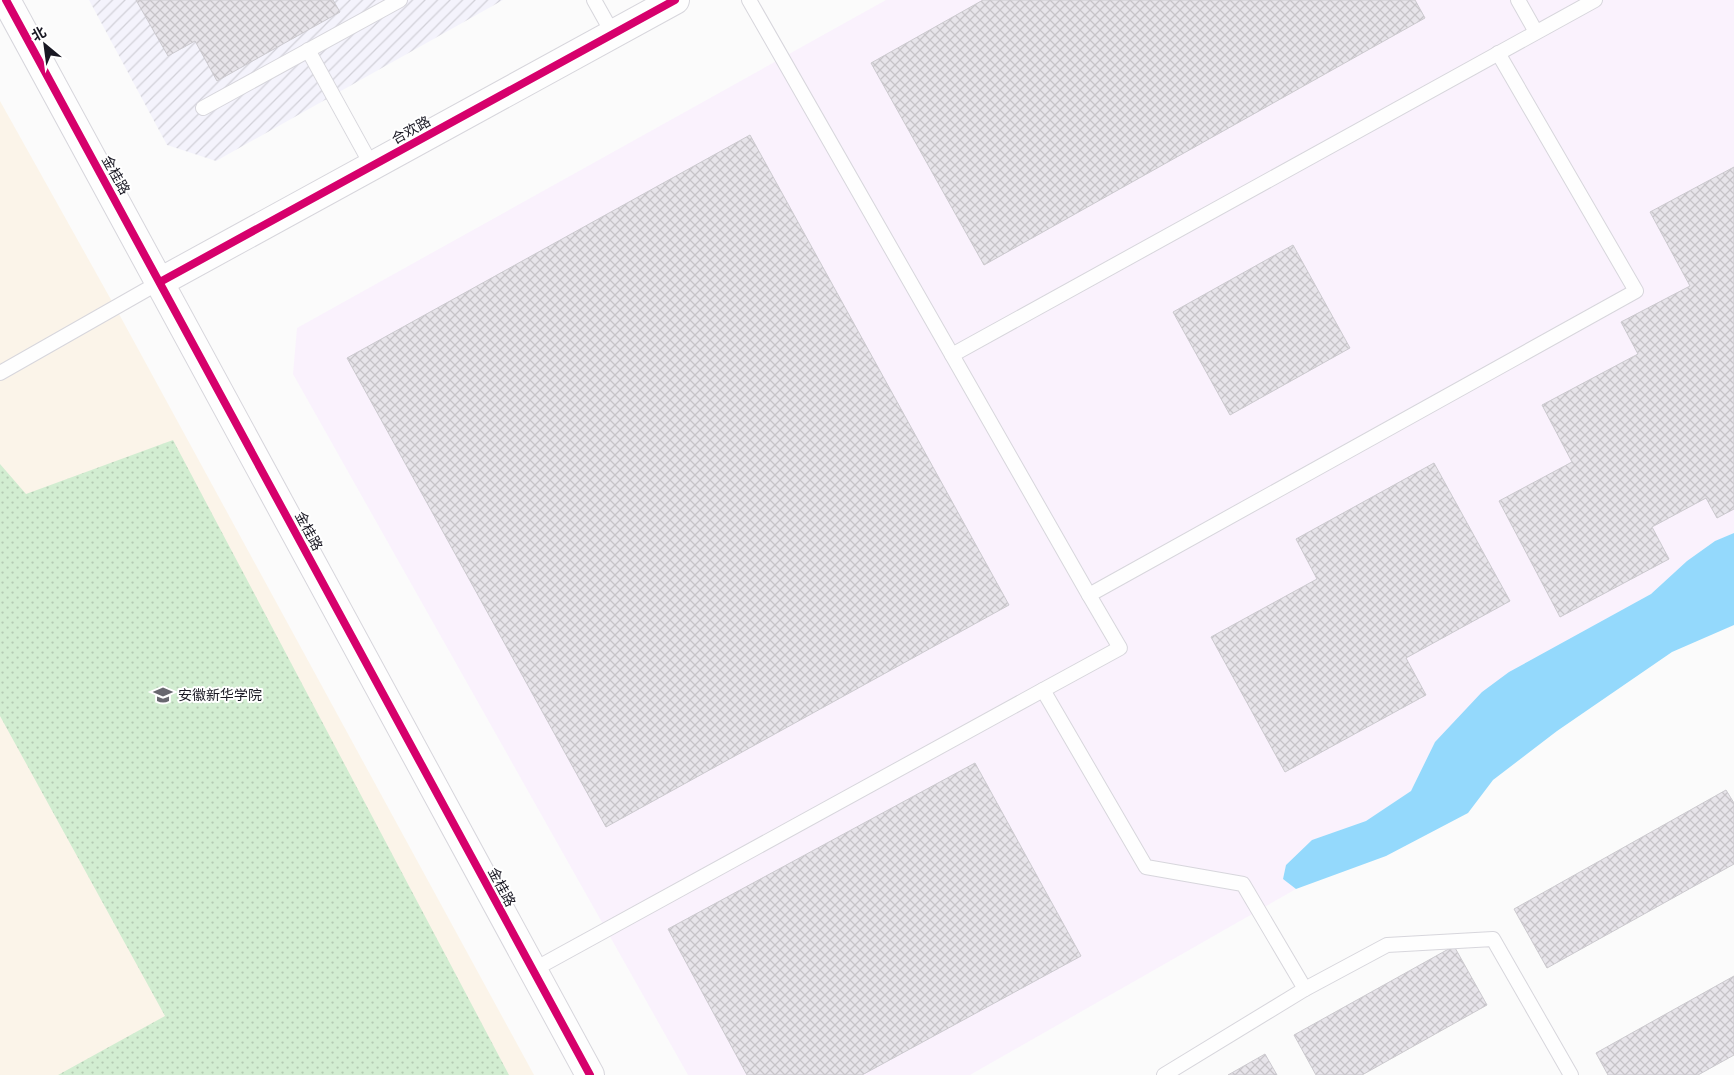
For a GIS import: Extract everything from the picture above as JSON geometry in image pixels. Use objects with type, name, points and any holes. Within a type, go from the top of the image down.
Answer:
[{"type":"street","name":"金桂路","points":[[6,0],[590,1075]]},
{"type":"street","name":"合欢路","points":[[160,282],[675,0]]},
{"type":"lane","points":[[203,108],[308,50],[385,4],[400,0]]},
{"type":"lane","points":[[594,0],[613,34]]},
{"type":"lane","points":[[533,970],[1120,648],[749,0]]},
{"type":"lane","points":[[1518,0],[1536,32]]},
{"type":"lane","points":[[952,355],[1595,0]]},
{"type":"lane","points":[[308,50],[372,166]]},
{"type":"lane","points":[[1089,595],[1636,292],[1498,53]]},
{"type":"lane","points":[[0,373],[160,282]]},
{"type":"lane","points":[[1043,690],[1146,866],[1243,884],[1305,989]]},
{"type":"lane","points":[[1164,1075],[1305,989],[1387,945],[1493,940],[1571,1075]]},
{"type":"shaded area","points":[[89,0],[503,0],[216,161],[167,145]]},
{"type":"shaded area","points":[[886,0],[1734,0],[1734,533],[1715,541],[1687,561],[1651,594],[1509,672],[1435,742],[1411,791],[1366,821],[1312,840],[1286,865],[1283,879],[1296,889],[970,1075],[688,1075],[293,374],[297,328]]},
{"type":"shaded area","name":"安徽新华学院","points":[[0,101],[119,314],[534,1075],[0,1075]]},
{"type":"green space","name":"安徽新华学院","points":[[173,440],[509,1075],[58,1075],[165,1016],[0,716],[0,464],[26,494]]},
{"type":"water","points":[[1734,533],[1734,625],[1672,652],[1557,731],[1493,780],[1468,813],[1386,856],[1296,889],[1283,879],[1286,865],[1312,840],[1366,821],[1411,791],[1435,742],[1482,692],[1509,672],[1651,594],[1687,561],[1715,541]]},
{"type":"building","points":[[136,0],[333,0],[340,12],[217,81],[195,41],[168,56]]},
{"type":"building","points":[[983,0],[1415,0],[1425,18],[984,265],[871,63]]},
{"type":"building","points":[[750,135],[1009,605],[606,827],[347,358]]},
{"type":"building","points":[[1734,167],[1734,509],[1717,518],[1706,498],[1652,527],[1669,559],[1560,617],[1499,501],[1572,462],[1542,405],[1638,354],[1621,322],[1690,286],[1650,212]]},
{"type":"building","points":[[1293,245],[1350,348],[1230,415],[1173,312]]},
{"type":"building","points":[[1434,463],[1510,601],[1406,658],[1426,695],[1285,772],[1211,637],[1317,579],[1296,539]]},
{"type":"building","points":[[975,763],[1081,956],[862,1075],[747,1075],[668,929]]},
{"type":"building","points":[[1726,790],[1734,803],[1734,864],[1547,968],[1514,909]]},
{"type":"building","points":[[1454,946],[1487,1005],[1362,1075],[1316,1075],[1294,1035]]},
{"type":"building","points":[[1734,976],[1734,1055],[1698,1075],[1608,1075],[1596,1053]]},
{"type":"building","points":[[1265,1054],[1277,1075],[1228,1075]]},
{"type":"cycle path","points":[[6,0],[590,1075]]},
{"type":"cycle path","points":[[160,282],[675,0]]},
{"type":"place","name":"安徽新华学院","points":[[163,695]]}]
